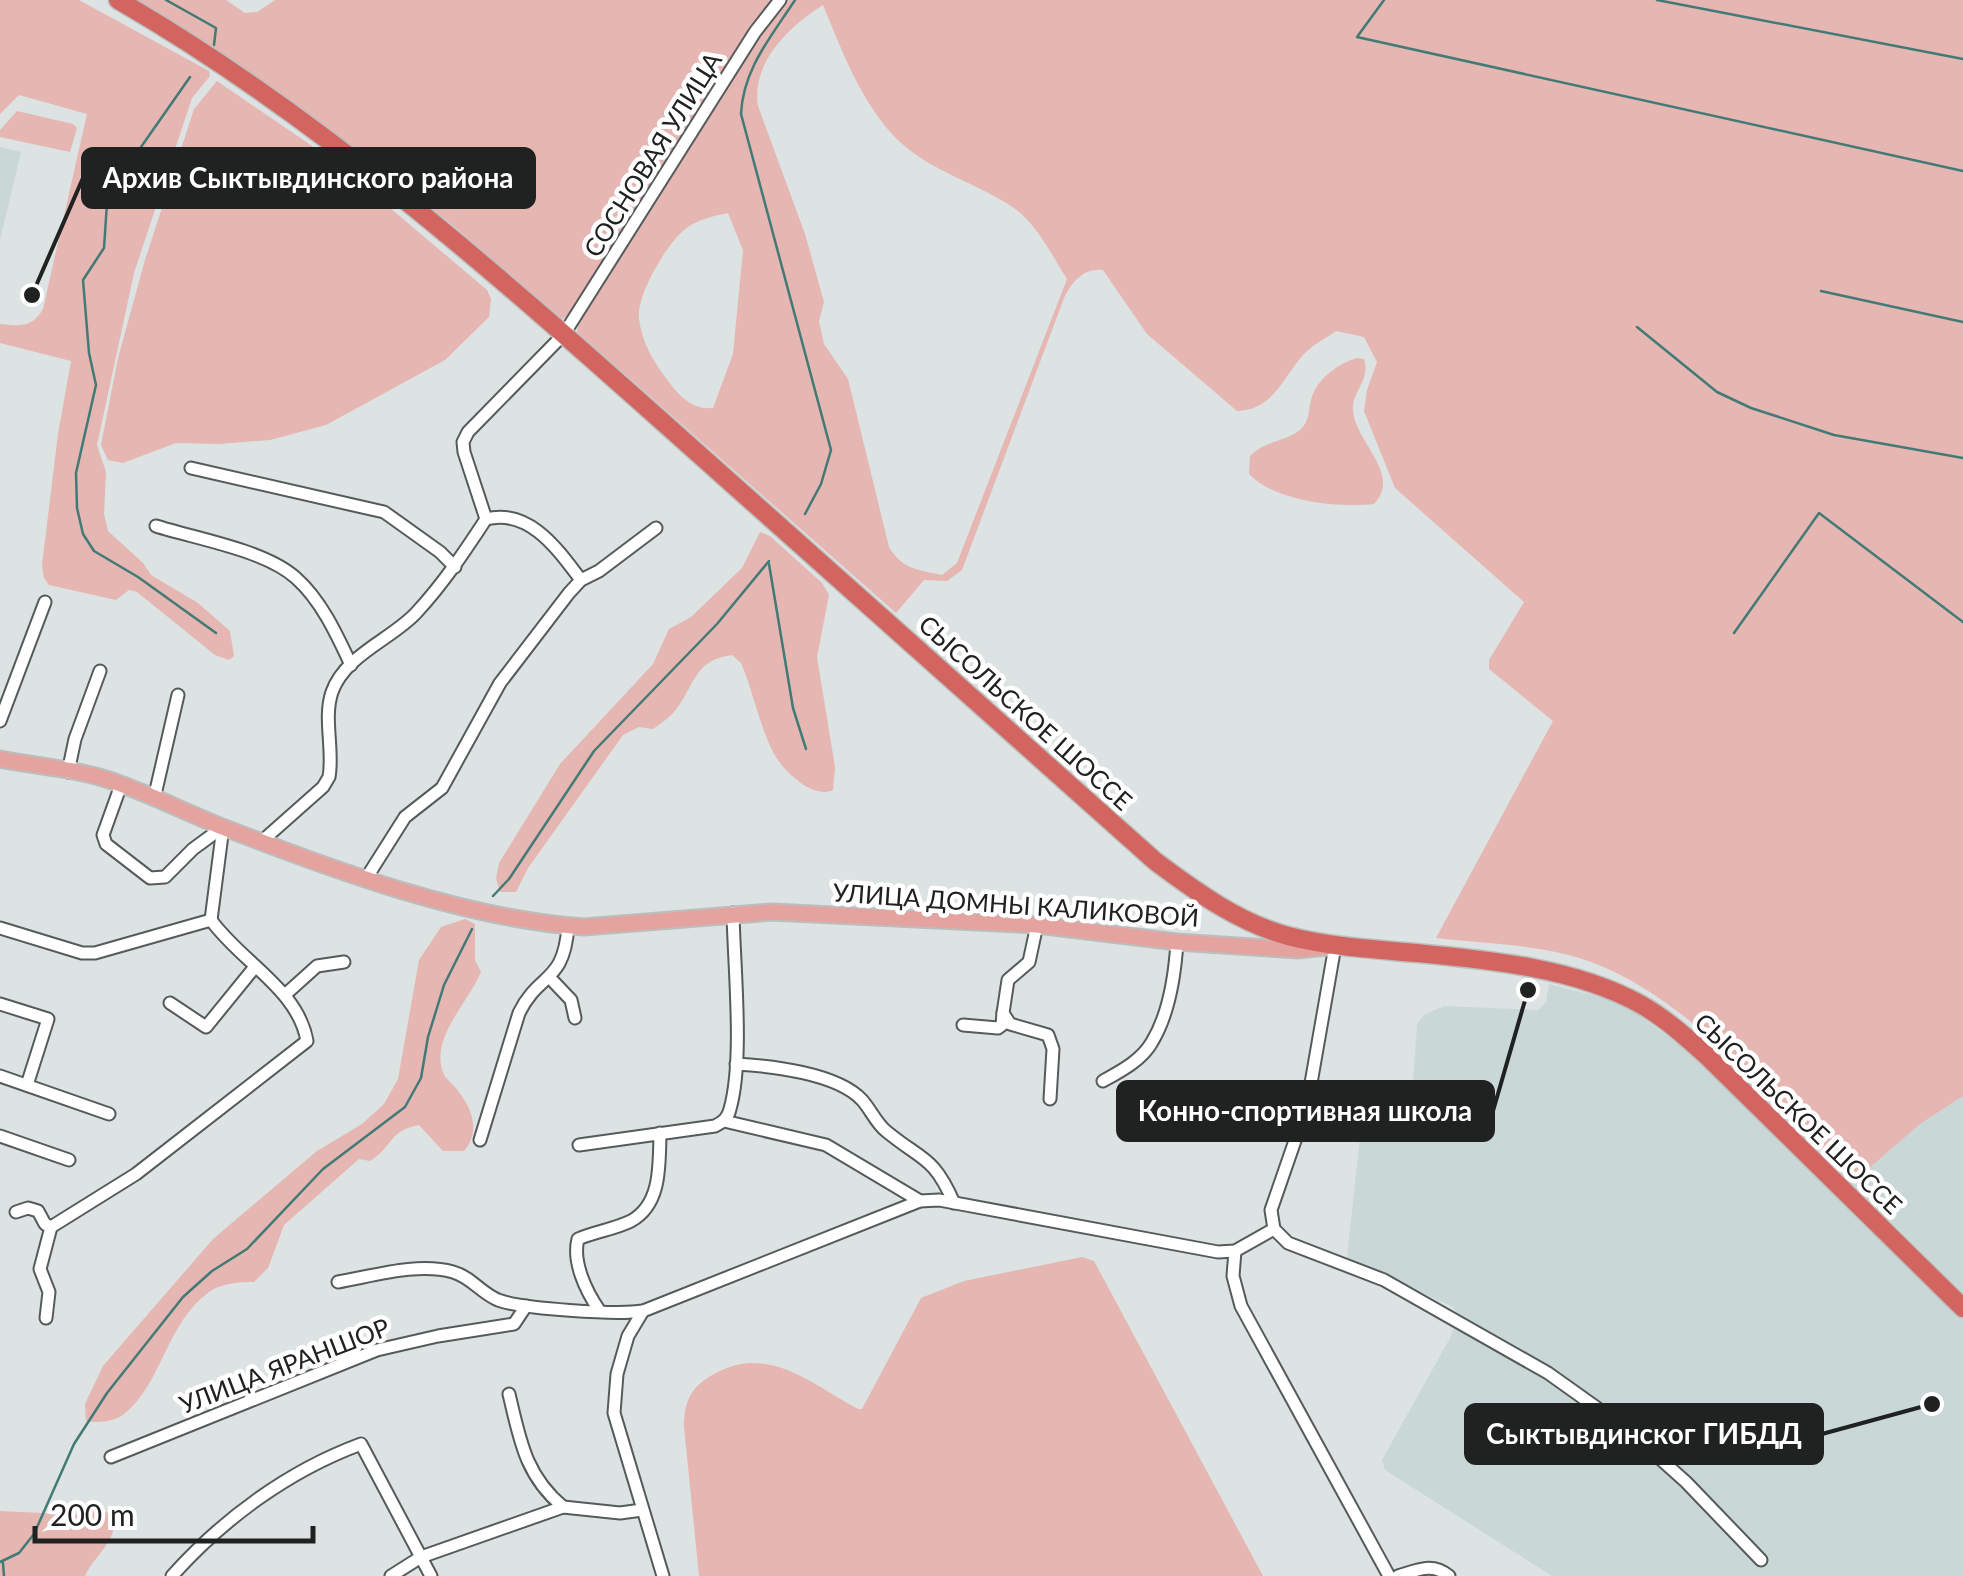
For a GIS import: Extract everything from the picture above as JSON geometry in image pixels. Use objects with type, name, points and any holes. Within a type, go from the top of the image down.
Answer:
[{"type":"highway","name":"СЫСОЛЬСКОЕ ШОССЕ","points":[[118,0],[226,69],[335,147],[564,334],[1155,860],[1215,903],[1285,936],[1335,946],[1456,957],[1559,974],[1640,1004],[1676,1028],[1707,1056],[1963,1308]]},
{"type":"main road","name":"УЛИЦА ДОМНЫ КАЛИКОВОЙ","points":[[0,759],[121,785],[261,842],[443,901],[568,926],[733,913],[886,916],[1037,925],[1176,942],[1298,950],[1335,946]]},
{"type":"street","name":"СОСНОВАЯ УЛИЦА","points":[[486,519],[463,442],[468,432],[564,334],[755,32],[780,0]]},
{"type":"street","points":[[191,468],[384,512],[440,552],[454,567]]},
{"type":"street","points":[[261,842],[323,787],[329,777],[332,692],[351,665],[414,615],[454,567],[486,519],[497,516],[518,520],[540,532],[581,580]]},
{"type":"street","points":[[156,526],[274,562],[296,577],[312,594],[351,665]]},
{"type":"street","points":[[367,878],[405,817],[442,788],[500,683],[581,580],[656,528]]},
{"type":"street","points":[[0,721],[46,602]]},
{"type":"street","points":[[68,772],[75,740],[100,672]]},
{"type":"street","points":[[154,799],[178,695]]},
{"type":"street","points":[[121,785],[103,835],[106,844],[150,878],[165,877],[223,827]]},
{"type":"street","points":[[46,1318],[49,1292],[40,1269],[51,1227],[136,1174],[306,1041],[304,1028],[286,993],[254,968],[211,920],[223,827]]},
{"type":"street","points":[[579,1145],[715,1126],[730,1112],[736,1064],[733,913]]},
{"type":"street","points":[[0,928],[82,953],[211,920]]},
{"type":"street","points":[[963,1025],[1002,1025],[1008,980],[1029,962],[1037,925]]},
{"type":"street","points":[[480,1140],[519,1013],[562,959],[568,926]]},
{"type":"street","points":[[1103,1081],[1140,1057],[1153,1042],[1170,992],[1176,942]]},
{"type":"street","points":[[1335,946],[1307,1106],[1271,1210],[1274,1229],[1288,1243],[1384,1280],[1548,1373],[1628,1430],[1686,1482],[1761,1560]]},
{"type":"street","points":[[286,993],[317,966],[344,962]]},
{"type":"street","points":[[170,1003],[206,1027],[254,968]]},
{"type":"street","points":[[550,978],[571,1000],[574,1018]]},
{"type":"street","points":[[0,1004],[48,1019],[27,1085]]},
{"type":"street","points":[[1004,1013],[1010,1024],[1048,1035],[1053,1049],[1050,1099]]},
{"type":"street","points":[[736,1064],[826,1078],[844,1087],[860,1098],[884,1129],[928,1158],[954,1203]]},
{"type":"street","points":[[0,1076],[109,1114]]},
{"type":"street","points":[[1196,1130],[1209,1118],[1255,1128],[1307,1106]]},
{"type":"street","points":[[724,1121],[826,1145],[920,1202]]},
{"type":"street","points":[[599,1310],[582,1278],[575,1245],[578,1239],[632,1220],[651,1200],[658,1182],[660,1134]]},
{"type":"street","points":[[0,1136],[69,1160]]},
{"type":"street","points":[[338,1282],[412,1270],[450,1270],[502,1302],[620,1314],[643,1311],[920,1202],[954,1203],[1218,1252],[1234,1251],[1274,1229]]},
{"type":"street","points":[[16,1212],[28,1208],[38,1212],[51,1227]]},
{"type":"street","points":[[1234,1251],[1233,1276],[1241,1306],[1389,1576]]},
{"type":"street","name":"УЛИЦА ЯРАНШОР","points":[[111,1456],[376,1350],[514,1324],[526,1306]]},
{"type":"street","points":[[643,1311],[628,1336],[617,1374],[614,1413],[663,1576]]},
{"type":"street","points":[[509,1394],[535,1478],[562,1507]]},
{"type":"street","points":[[172,1576],[222,1525],[262,1496],[361,1444],[431,1576]]},
{"type":"street","points":[[391,1576],[421,1557],[562,1507],[620,1513],[642,1510]]},
{"type":"street","points":[[1398,1576],[1429,1566],[1448,1576]]},
{"type":"shaded area","points":[[0,0],[79,0],[209,71],[210,76],[192,98],[134,273],[97,445],[106,472],[104,514],[108,531],[151,575],[198,603],[230,631],[234,656],[229,660],[215,655],[137,592],[129,590],[116,600],[49,585],[44,578],[42,565],[58,434],[71,361],[0,343],[0,324],[25,324],[43,309],[87,114],[19,95],[0,114]]},
{"type":"shaded area","points":[[134,0],[226,0],[245,13],[257,12],[275,0],[774,0],[571,314],[562,319],[449,222],[350,145]]},
{"type":"shaded area","points":[[786,0],[1963,0],[1963,1096],[1920,1124],[1852,1183],[1724,1050],[1650,992],[1572,956],[1521,946],[1436,938],[1553,721],[1489,669],[1489,660],[1524,602],[1395,488],[1364,411],[1377,362],[1364,337],[1336,331],[1307,351],[1268,399],[1237,411],[1147,334],[1103,270],[1084,274],[1064,298],[962,570],[947,581],[924,580],[896,613],[577,332],[579,319],[759,35]],"holes":[[[823,5],[861,89],[892,134],[919,157],[1020,213],[1067,279],[957,563],[942,575],[905,564],[889,547],[848,379],[824,344],[819,321],[824,302],[805,234],[758,106],[760,75],[775,47]],[[728,213],[743,250],[733,354],[713,408],[706,408],[682,397],[658,368],[643,336],[639,309],[654,272],[677,237],[694,224]]]},
{"type":"shaded area","points":[[217,81],[337,163],[487,290],[491,299],[489,317],[445,360],[326,425],[270,440],[176,443],[123,463],[108,460],[101,445],[118,358],[145,260],[194,109]]},
{"type":"shaded area","points":[[17,111],[73,124],[77,128],[70,152],[0,137],[0,130]]},
{"type":"shaded area","points":[[0,147],[21,152],[0,240]]},
{"type":"shaded area","points":[[1357,358],[1364,359],[1365,374],[1353,411],[1383,481],[1374,504],[1343,505],[1291,497],[1249,474],[1250,456],[1300,430],[1322,380]]},
{"type":"shaded area","points":[[760,532],[770,536],[822,583],[829,595],[817,657],[835,767],[833,790],[816,791],[783,767],[768,741],[741,663],[732,655],[720,658],[703,667],[666,720],[653,729],[639,727],[623,735],[528,868],[516,892],[500,892],[496,878],[499,863],[560,764],[653,664],[669,629],[691,617],[742,568]]},
{"type":"shaded area","points":[[465,919],[475,924],[475,960],[481,972],[441,1048],[444,1075],[461,1094],[472,1118],[472,1135],[464,1151],[443,1151],[419,1125],[396,1135],[370,1161],[359,1159],[284,1225],[268,1268],[254,1282],[219,1287],[195,1305],[173,1336],[147,1387],[124,1414],[106,1421],[86,1421],[85,1404],[103,1366],[213,1239],[317,1151],[362,1124],[384,1104],[398,1079],[419,960],[441,927]]},
{"type":"shaded area","points":[[1549,984],[1604,998],[1637,1014],[1699,1059],[1963,1319],[1963,1576],[1552,1576],[1385,1470],[1382,1460],[1450,1338],[1458,1315],[1453,1307],[1347,1258],[1361,1127],[1370,1117],[1408,1117],[1411,1113],[1417,1024],[1424,1015],[1444,1006],[1538,1010],[1546,1002]]},
{"type":"shaded area","points":[[1963,1096],[1963,1293],[1852,1183],[1920,1124]]},
{"type":"shaded area","points":[[1082,1257],[1094,1261],[1263,1576],[699,1576],[684,1427],[688,1400],[706,1379],[747,1363],[766,1364],[803,1377],[862,1409],[921,1298],[964,1281]]},
{"type":"shaded area","points":[[93,1509],[112,1514],[114,1523],[105,1546],[85,1576],[0,1576],[0,1511],[83,1515]]},
{"type":"waterway","points":[[166,0],[216,28],[214,45]]},
{"type":"waterway","points":[[795,0],[753,68],[741,114],[831,450],[821,484],[805,514]]},
{"type":"waterway","points":[[1384,0],[1357,37],[1963,171]]},
{"type":"waterway","points":[[1657,0],[1963,59]]},
{"type":"waterway","points":[[190,77],[113,187],[107,203],[104,248],[83,280],[89,353],[96,385],[76,473],[77,508],[83,534],[94,551],[216,633]]},
{"type":"waterway","points":[[1821,291],[1963,322]]},
{"type":"waterway","points":[[1637,327],[1717,392],[1751,408],[1834,435],[1963,458]]},
{"type":"waterway","points":[[1734,633],[1819,513],[1963,622]]},
{"type":"waterway","points":[[493,896],[509,879],[594,751],[717,624],[769,561]]},
{"type":"waterway","points":[[769,564],[793,708],[806,749]]},
{"type":"waterway","points":[[0,1562],[19,1553],[34,1534],[74,1444],[107,1393],[183,1297],[212,1271],[247,1249],[323,1169],[405,1107],[421,1078],[428,1037],[444,985],[472,929]]},
{"type":"waterway","points":[[3,1563],[4,1576]]},
{"type":"place","name":"Архив Сыктывдинского района","points":[[32,295]]},
{"type":"place","name":"Конно-спортивная школа","points":[[1528,990]]},
{"type":"place","name":"Сыктывдинског ГИБДД","points":[[1932,1404]]}]
